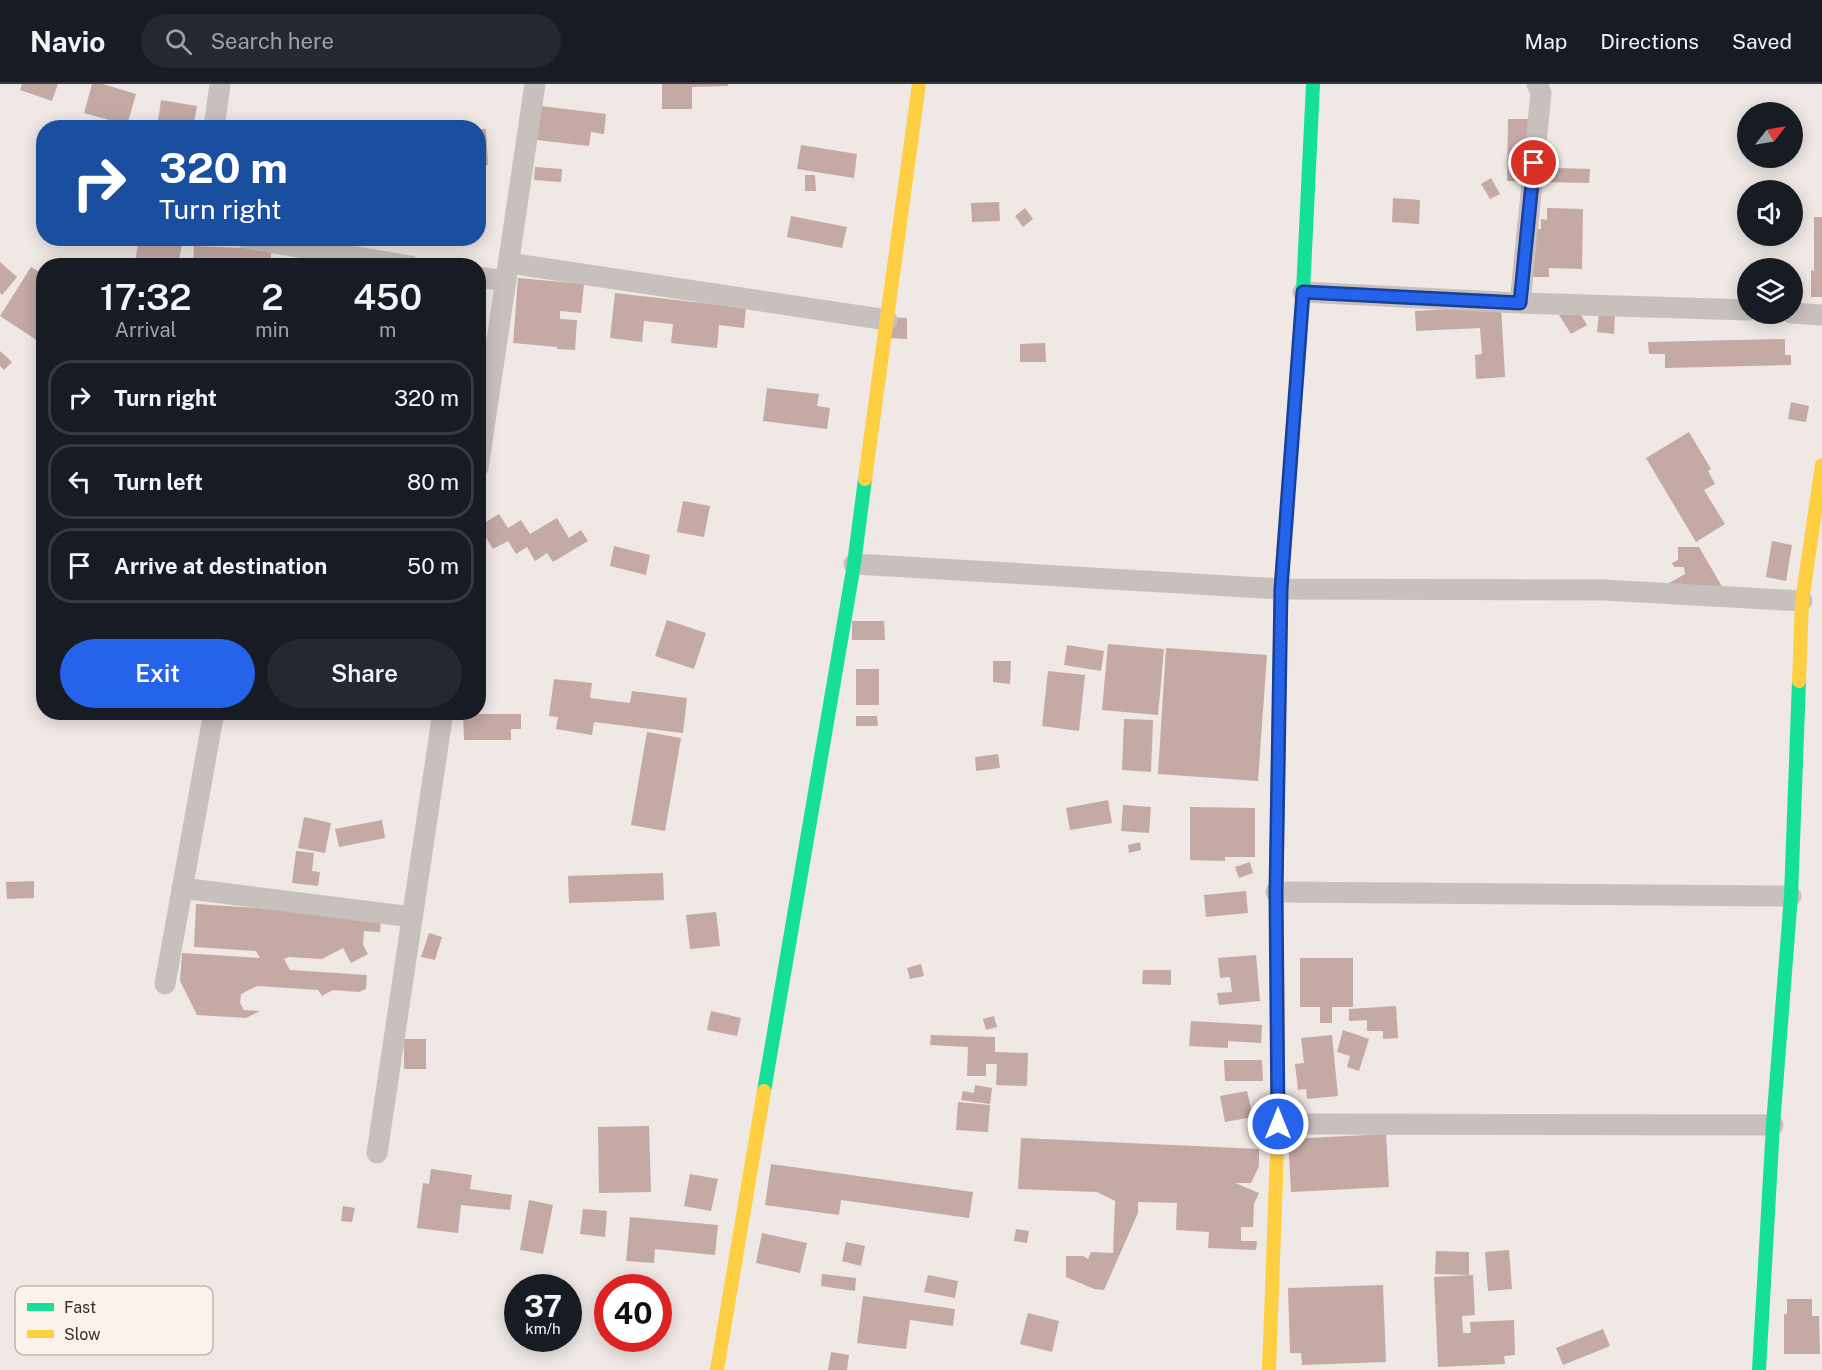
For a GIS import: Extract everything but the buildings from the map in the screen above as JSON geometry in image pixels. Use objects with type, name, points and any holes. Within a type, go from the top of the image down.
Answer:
[{"type":"street","points":[[215,120],[220,84]]},
{"type":"street","points":[[486,416],[535,84]]},
{"type":"street","points":[[717,1370],[854,564],[919,84]]},
{"type":"street","points":[[1269,1370],[1278,1124],[1276,892],[1281,589],[1303,292],[1313,84]]},
{"type":"street","points":[[1520,303],[1541,93],[1537,84]]},
{"type":"street","points":[[292,246],[363,258]]},
{"type":"street","points":[[486,276],[508,272],[887,320]]},
{"type":"street","points":[[1303,292],[1520,303],[1737,310]]},
{"type":"street","points":[[1803,314],[1822,315]]},
{"type":"street","points":[[1759,1370],[1773,1125],[1791,896],[1802,601],[1815,551],[1822,465]]},
{"type":"street","points":[[854,564],[1281,589],[1604,590],[1802,601]]},
{"type":"street","points":[[165,984],[213,720]]},
{"type":"street","points":[[377,1153],[441,720]]},
{"type":"street","points":[[182,888],[412,917]]},
{"type":"street","points":[[1276,892],[1791,896]]},
{"type":"street","points":[[1278,1124],[1773,1125]]},
{"type":"traffic: fast","points":[[1297,377],[1313,84]]},
{"type":"traffic: fast","points":[[764,1091],[854,564],[865,479]]},
{"type":"traffic: fast","points":[[1277,957],[1281,583]]},
{"type":"traffic: fast","points":[[1759,1370],[1773,1125],[1791,896],[1799,681]]},
{"type":"traffic: slow","points":[[865,479],[919,84]]},
{"type":"traffic: slow","points":[[1281,583],[1297,377]]},
{"type":"traffic: slow","points":[[1799,681],[1802,601],[1822,465]]},
{"type":"traffic: slow","points":[[1269,1370],[1278,1124],[1277,957]]},
{"type":"traffic: slow","points":[[717,1370],[764,1091]]},
{"type":"route","points":[[1278,1124],[1276,892],[1281,589],[1303,292],[1520,303],[1534,163]]}]
